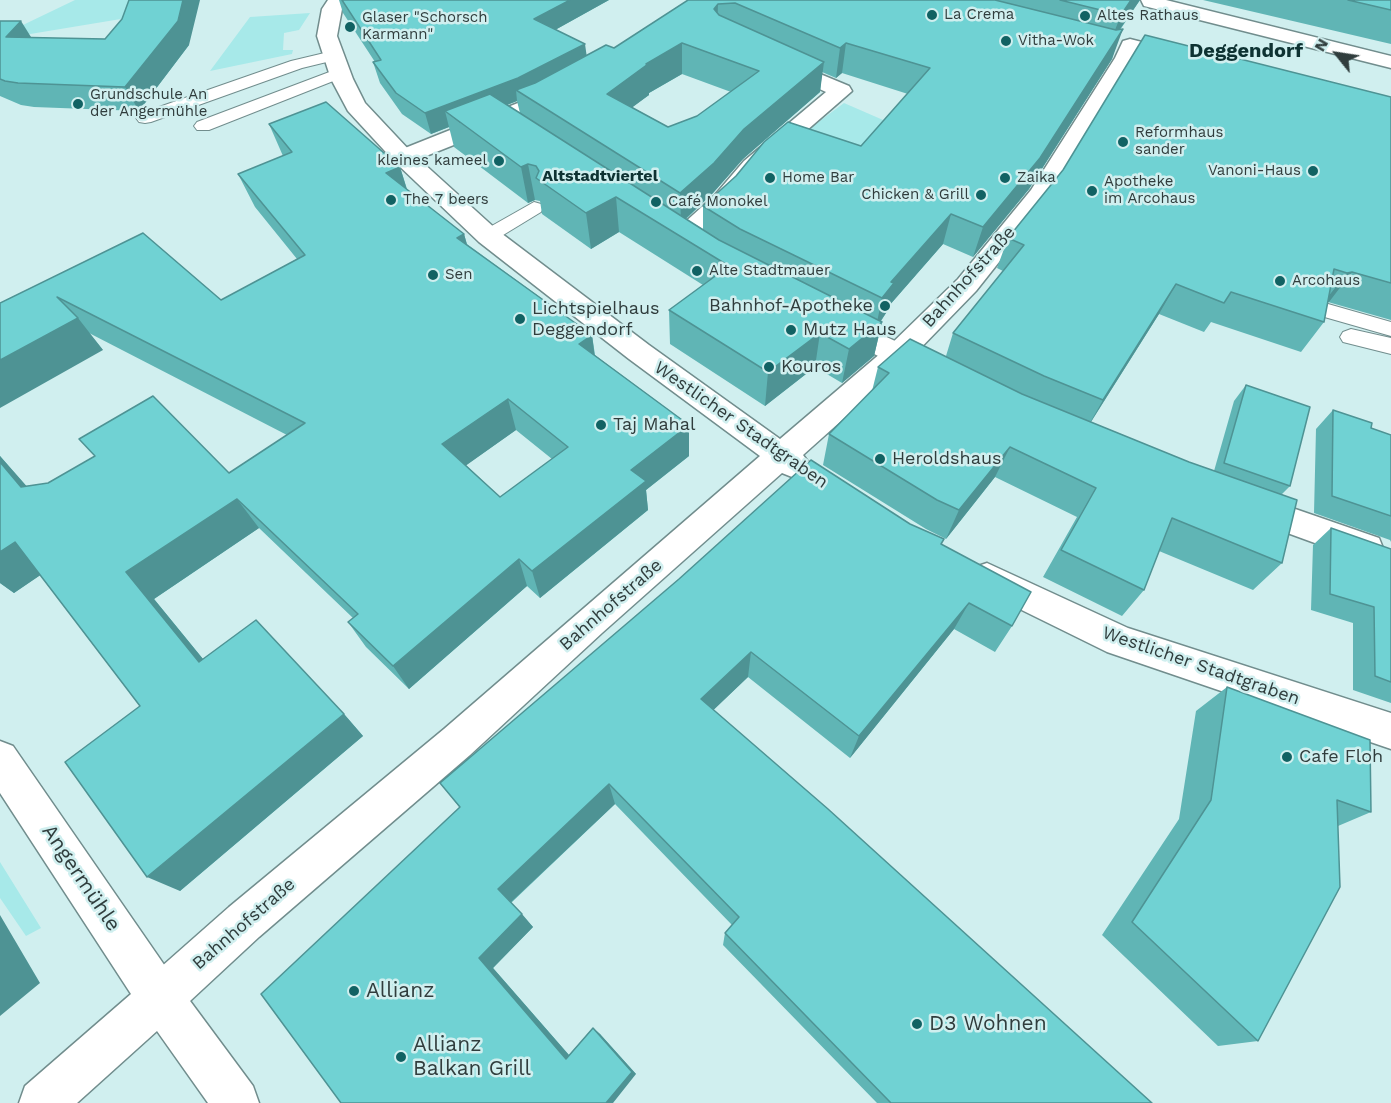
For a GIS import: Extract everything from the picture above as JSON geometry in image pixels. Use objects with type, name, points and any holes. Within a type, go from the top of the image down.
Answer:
[{"type":"street","points":[[1147,1],[1391,62]]},
{"type":"street","name":"Westlicher Stadtgraben","points":[[335,4],[327,36],[336,65],[356,106],[413,154],[448,202],[488,236],[639,352],[780,456],[824,484]]},
{"type":"street","name":"Bahnhofstraße","points":[[42,1103],[244,922],[457,742],[898,354],[967,285],[1040,194],[1123,48],[1198,62]]},
{"type":"street","points":[[683,240],[724,200],[752,166],[841,91],[764,55]]},
{"type":"street","points":[[413,154],[510,125],[531,106],[580,79]]},
{"type":"street","points":[[812,310],[926,367]]},
{"type":"street","points":[[1220,496],[1384,554]]},
{"type":"street","name":"Westlicher Stadtgraben","points":[[962,565],[1119,641],[1391,731]]},
{"type":"street","name":"Angermühle","points":[[0,759],[160,998],[236,1103]]},
{"type":"lane","points":[[145,118],[297,64],[336,65]]},
{"type":"lane","points":[[203,126],[336,65]]},
{"type":"lane","points":[[488,236],[534,208]]},
{"type":"lane","points":[[1328,311],[1391,329]]},
{"type":"lane","points":[[1351,337],[1391,346]]},
{"type":"shaded area","points":[[75,0],[132,0],[145,15],[0,39],[0,36]]},
{"type":"shaded area","points":[[310,13],[299,30],[284,33],[283,50],[293,50],[292,54],[210,71],[250,17]]},
{"type":"shaded area","points":[[844,103],[913,133],[876,145],[775,154]]},
{"type":"shaded area","points":[[0,862],[41,928],[26,936],[0,898]]},
{"type":"building","points":[[129,0],[183,0],[178,21],[125,87],[18,83],[0,79],[0,21],[21,21],[6,37],[105,39],[122,19]]},
{"type":"building","points":[[342,0],[570,0],[534,19],[585,44],[518,78],[425,113],[396,93],[373,62],[381,60]]},
{"type":"building","points":[[688,0],[995,0],[1116,30],[1123,29],[1040,158],[983,227],[951,214],[891,282],[894,283],[882,298],[740,229],[703,206],[736,176],[764,142],[788,122],[861,146],[930,68],[846,43],[840,48],[735,3],[718,4],[714,9],[719,15],[824,62],[744,129],[714,163],[680,193],[516,90],[535,83],[606,45],[614,48]],"holes":[[[682,43],[759,71],[697,116],[668,127],[607,94],[648,64],[646,64]]]},
{"type":"building","points":[[1060,0],[1131,0],[1121,15]]},
{"type":"building","points":[[1348,0],[1391,0],[1391,10]]},
{"type":"building","points":[[1145,35],[1391,97],[1391,283],[1334,269],[1324,322],[1231,292],[1224,303],[1176,284],[1103,400],[1044,376],[953,333],[1024,245],[1008,238],[1063,170]]},
{"type":"building","points":[[490,94],[719,240],[882,322],[849,349],[820,333],[768,372],[669,310],[729,266],[616,197],[586,213],[536,178],[539,171],[536,166],[528,164],[521,167],[445,111]]},
{"type":"building","points":[[326,102],[400,167],[386,173],[464,234],[457,238],[592,335],[579,344],[689,425],[631,470],[646,481],[532,571],[519,559],[393,666],[348,622],[358,614],[237,499],[126,572],[199,662],[256,620],[344,714],[147,877],[65,762],[140,706],[15,542],[0,552],[0,462],[21,487],[48,483],[95,456],[79,439],[153,396],[229,473],[305,423],[57,297],[78,318],[0,360],[0,303],[143,233],[221,300],[305,255],[238,174],[292,152],[269,124]],"holes":[[[508,399],[568,447],[500,497],[442,444]]]},
{"type":"building","points":[[910,339],[1022,394],[1189,462],[1297,500],[1282,563],[1172,518],[1144,590],[1061,550],[1096,488],[1010,447],[959,510],[937,500],[829,434],[889,373],[878,367]]},
{"type":"building","points":[[1246,385],[1310,407],[1290,486],[1224,463]]},
{"type":"building","points":[[1333,410],[1372,423],[1371,428],[1391,435],[1391,516],[1332,496]]},
{"type":"building","points":[[811,460],[910,524],[944,539],[941,544],[1031,592],[1012,626],[969,603],[859,736],[751,652],[701,699],[828,809],[1152,1103],[891,1103],[725,933],[739,917],[609,784],[498,889],[522,914],[479,958],[566,1059],[593,1028],[632,1072],[606,1103],[341,1103],[261,994],[460,807],[440,783],[679,579]]},
{"type":"building","points":[[1331,528],[1391,549],[1391,682],[1375,676],[1374,607],[1330,594]]},
{"type":"building","points":[[1227,687],[1370,740],[1371,812],[1337,800],[1340,887],[1258,1041],[1132,922],[1211,800]]},
{"type":"place","name":"La Crema","points":[[932,15]]},
{"type":"place","name":"Altes Rathaus","points":[[1085,16]]},
{"type":"place","name":"Glaser \"Schorsch Karmann\"","points":[[350,27]]},
{"type":"place","name":"Vitha-Wok","points":[[1006,41]]},
{"type":"place","name":"Grundschule An der Angermühle","points":[[78,104]]},
{"type":"place","name":"Reformhaus sander","points":[[1123,142]]},
{"type":"place","name":"kleines kameel","points":[[499,161]]},
{"type":"place","name":"Vanoni-Haus","points":[[1313,171]]},
{"type":"place","name":"Home Bar","points":[[770,178]]},
{"type":"place","name":"Zaika","points":[[1005,178]]},
{"type":"place","name":"Apotheke im Arcohaus","points":[[1092,191]]},
{"type":"place","name":"Chicken & Grill","points":[[981,195]]},
{"type":"place","name":"The 7 beers","points":[[391,200]]},
{"type":"place","name":"Café Monokel","points":[[656,202]]},
{"type":"place","name":"Alte Stadtmauer","points":[[697,271]]},
{"type":"place","name":"Sen","points":[[433,275]]},
{"type":"place","name":"Arcohaus","points":[[1280,281]]},
{"type":"place","name":"Bahnhof-Apotheke","points":[[885,306]]},
{"type":"place","name":"Lichtspielhaus Deggendorf","points":[[520,319]]},
{"type":"place","name":"Mutz Haus","points":[[791,330]]},
{"type":"place","name":"Kouros","points":[[769,367]]},
{"type":"place","name":"Taj Mahal","points":[[601,425]]},
{"type":"place","name":"Heroldshaus","points":[[880,459]]},
{"type":"place","name":"Cafe Floh","points":[[1287,757]]},
{"type":"place","name":"Allianz","points":[[354,991]]},
{"type":"place","name":"D3 Wohnen","points":[[917,1024]]},
{"type":"place","name":"Allianz Balkan Grill","points":[[401,1057]]},
{"type":"district","name":"Deggendorf","points":[[1246,51]]},
{"type":"district","name":"Altstadtviertel","points":[[600,176]]}]
